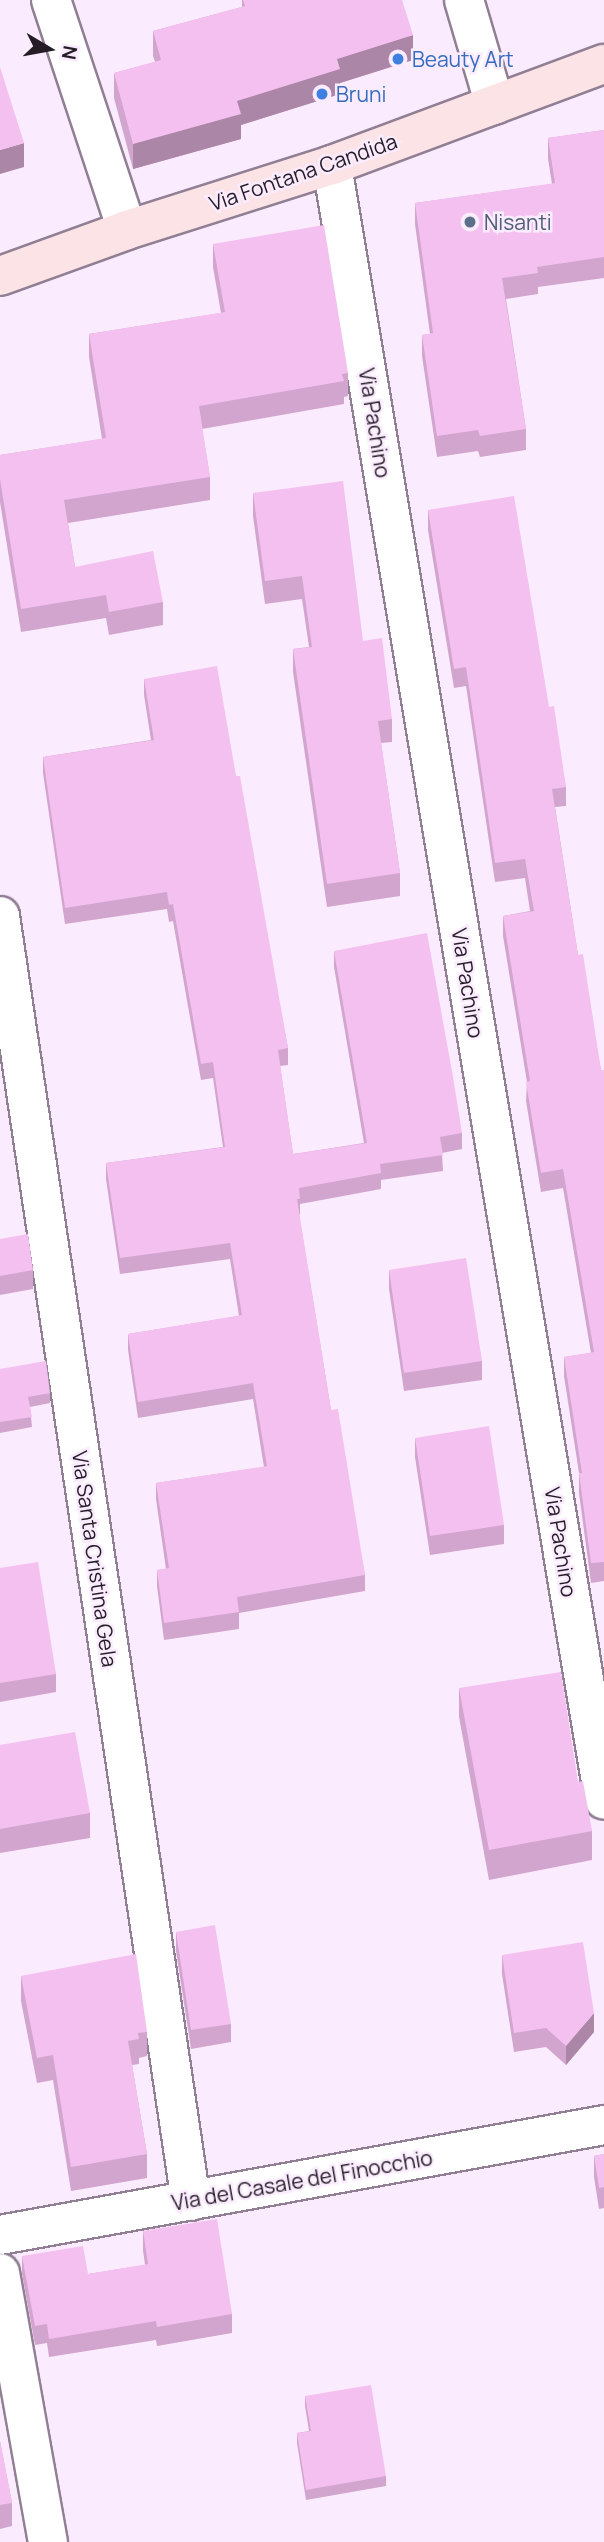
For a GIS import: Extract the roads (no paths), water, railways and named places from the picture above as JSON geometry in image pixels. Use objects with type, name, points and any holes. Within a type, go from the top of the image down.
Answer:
[{"type":"main road","name":"Via Fontana Candida","points":[[0,276],[127,230],[332,165],[604,64]]},
{"type":"street","points":[[51,0],[127,230]]},
{"type":"street","points":[[464,0],[495,105]]},
{"type":"street","name":"Via Pachino","points":[[332,165],[604,1800]]},
{"type":"street","name":"Via Santa Cristina Gela","points":[[0,916],[191,2201]]},
{"type":"street","name":"Via del Casale del Finocchio","points":[[0,2235],[604,2125]]},
{"type":"street","points":[[0,2273],[48,2542]]},
{"type":"place","name":"Beauty Art","points":[[398,59]]},
{"type":"place","name":"Bruni","points":[[322,94]]},
{"type":"place","name":"Nisanti","points":[[470,222]]}]
